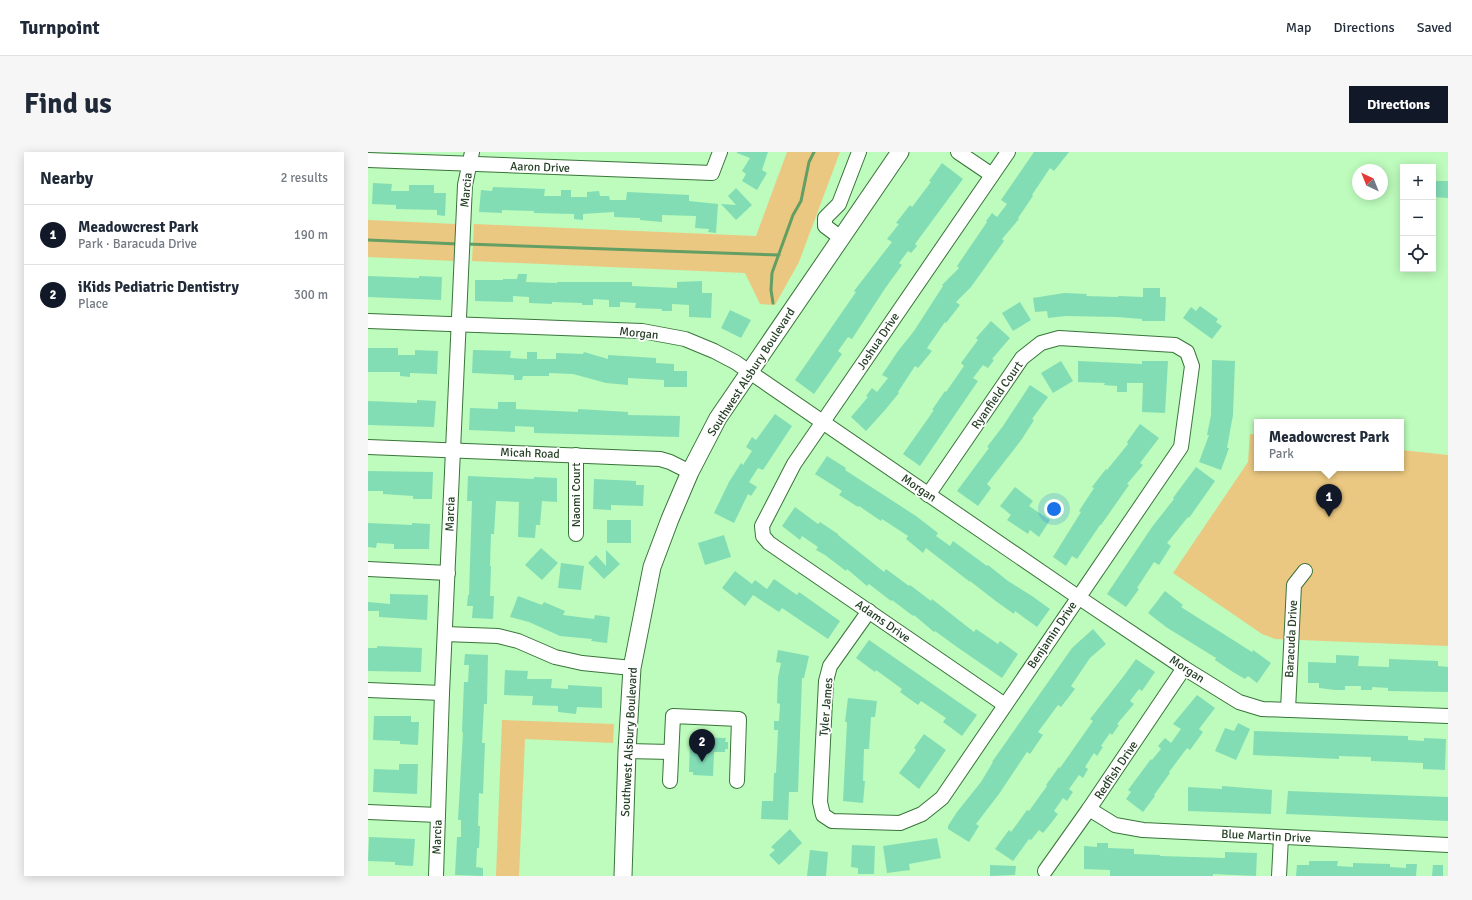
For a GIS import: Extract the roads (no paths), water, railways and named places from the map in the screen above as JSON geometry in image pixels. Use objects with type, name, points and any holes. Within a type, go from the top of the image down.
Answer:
[{"type":"main road","name":"Southwest Alsbury Boulevard","points":[[622,876],[632,668],[652,567],[670,519],[690,472],[718,418],[900,152]]},
{"type":"street","name":"Aaron Drive","points":[[368,160],[470,158],[712,174],[720,152]]},
{"type":"street","points":[[841,238],[825,226],[825,218],[839,204],[859,152]]},
{"type":"street","points":[[958,152],[992,175]]},
{"type":"street","name":"Joshua Drive","points":[[763,536],[762,526],[794,464],[1008,152]]},
{"type":"street","name":"Marcia","points":[[436,876],[442,693],[465,185],[470,158]]},
{"type":"street","name":"Morgan","points":[[368,321],[642,331],[685,339],[714,351],[749,372],[1078,597],[1184,668],[1239,702],[1262,709],[1448,716]]},
{"type":"street","name":"Ryanfield Court","points":[[928,495],[1022,358],[1041,343],[1059,338],[1175,345],[1187,352]]},
{"type":"street","name":"Benjamin Drive","points":[[823,815],[832,821],[900,823],[922,814],[942,798],[1181,447],[1192,366],[1187,352]]},
{"type":"street","name":"Micah Road","points":[[368,447],[576,455],[660,460],[670,462],[690,472]]},
{"type":"street","name":"Naomi Court","points":[[576,455],[576,534]]},
{"type":"street","name":"Adams Drive","points":[[763,536],[769,543],[1005,705]]},
{"type":"street","points":[[368,569],[448,572]]},
{"type":"street","name":"Baracuda Drive","points":[[1288,710],[1294,585],[1304,571]]},
{"type":"street","name":"Tyler James","points":[[823,815],[820,802],[826,681],[830,666],[869,611]]},
{"type":"street","points":[[445,634],[498,636],[518,641],[555,658],[582,663],[632,668]]},
{"type":"street","name":"Redfish Drive","points":[[1045,870],[1089,809],[1184,668]]},
{"type":"street","points":[[368,690],[442,693]]},
{"type":"street","points":[[670,780],[673,716],[739,719],[737,781]]},
{"type":"street","points":[[627,751],[671,752]]},
{"type":"street","name":"Blue Martin Drive","points":[[1089,809],[1115,824],[1143,830],[1448,846]]},
{"type":"street","points":[[368,812],[438,814]]},
{"type":"street","points":[[1279,876],[1281,837]]},
{"type":"waterway","points":[[773,303],[771,290],[772,273],[793,215],[801,201],[809,162],[814,152]]},
{"type":"waterway","points":[[368,240],[458,244]]},
{"type":"waterway","points":[[466,244],[779,255]]},
{"type":"place","name":"Meadowcrest Park","points":[[1329,517]]},
{"type":"place","name":"iKids Pediatric Dentistry","points":[[702,762]]}]
